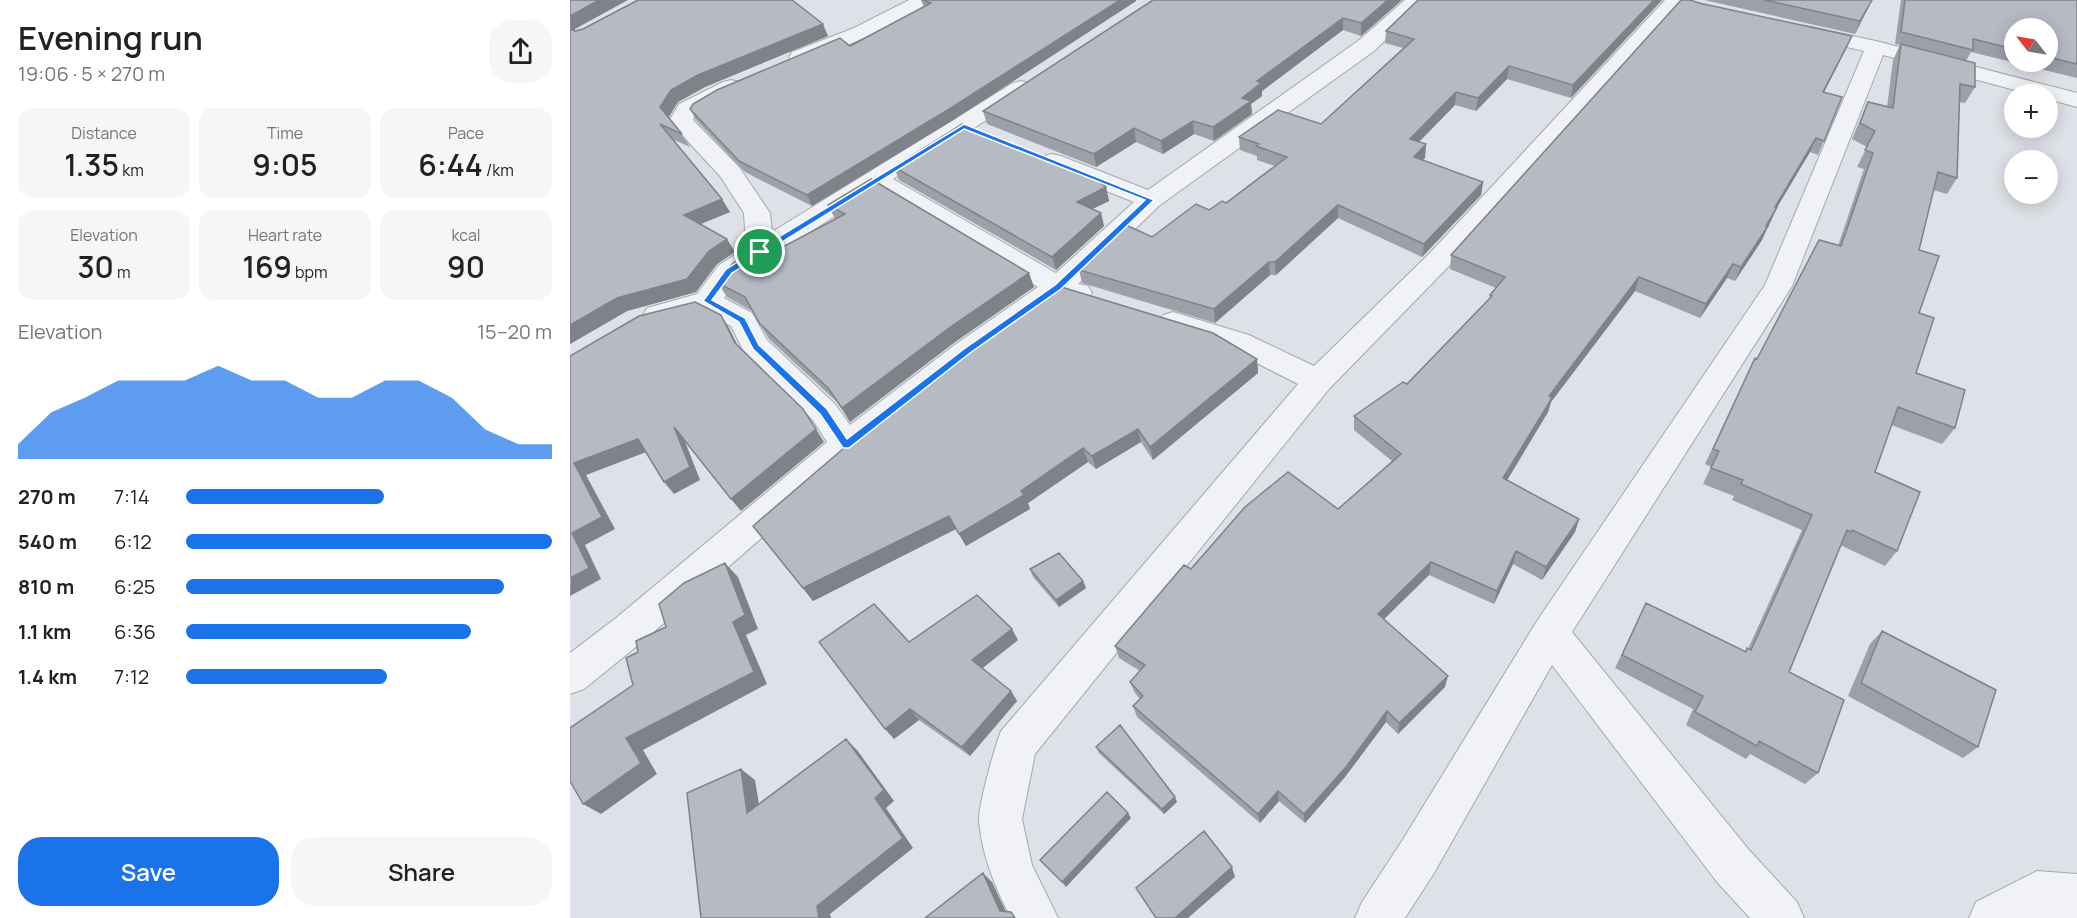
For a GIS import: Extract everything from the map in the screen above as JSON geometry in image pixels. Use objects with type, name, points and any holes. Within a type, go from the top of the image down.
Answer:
[{"type":"street","points":[[777,67],[861,32],[924,0]]},
{"type":"street","points":[[570,676],[629,630],[846,445],[967,351],[1058,287],[1150,200],[1366,46],[1417,0]]},
{"type":"street","points":[[1035,918],[1011,871],[1000,819],[1016,745],[1318,381],[1440,259],[1683,3]]},
{"type":"street","points":[[1791,28],[1876,46],[2077,100]]},
{"type":"street","points":[[1378,918],[1418,856],[1550,633],[1778,286],[1876,46]]},
{"type":"street","points":[[638,320],[707,301],[729,271],[877,180],[975,130],[1043,74]]},
{"type":"street","points":[[756,76],[714,94],[687,109],[681,121],[730,172],[757,213],[760,252]]},
{"type":"street","points":[[1030,152],[1150,200]]},
{"type":"street","points":[[877,180],[1058,287],[1100,300]]},
{"type":"street","points":[[707,301],[742,320],[756,347],[824,412],[846,445]]},
{"type":"street","points":[[1153,316],[1239,342],[1318,381]]},
{"type":"street","points":[[1550,633],[1733,866],[1781,918]]},
{"type":"street","points":[[1992,918],[2037,894],[2077,897]]},
{"type":"building","points":[[570,0],[599,0],[570,16]]},
{"type":"building","points":[[638,0],[792,0],[823,24],[698,75],[671,90],[660,107],[682,134],[660,124],[722,199],[684,215],[727,239],[709,251],[687,279],[617,298],[570,325],[570,29],[575,31],[583,29]]},
{"type":"building","points":[[922,0],[1120,0],[951,108],[807,195],[739,161],[690,109],[693,104],[717,90],[840,38],[850,46],[931,3]]},
{"type":"building","points":[[1153,0],[1388,0],[1361,23],[1343,18],[1257,81],[1261,83],[1242,98],[1251,101],[1213,127],[1193,121],[1161,141],[1134,128],[1094,154],[983,111]]},
{"type":"building","points":[[1418,0],[1654,0],[1573,85],[1509,66],[1478,98],[1456,92],[1410,139],[1426,144],[1414,157],[1483,182],[1424,244],[1338,205],[1275,262],[1269,262],[1214,309],[1079,270],[1126,225],[1152,237],[1196,204],[1209,210],[1222,201],[1226,203],[1287,157],[1239,137],[1278,110],[1321,124],[1414,39],[1386,31]]},
{"type":"building","points":[[1681,0],[1690,0],[1852,36],[1823,92],[1842,97],[1824,141],[1816,138],[1775,207],[1777,207],[1766,226],[1768,226],[1741,267],[1733,264],[1706,304],[1639,277],[1549,396],[1552,398],[1503,478],[1579,519],[1546,567],[1516,551],[1497,591],[1431,562],[1378,614],[1448,676],[1399,723],[1387,711],[1346,767],[1304,814],[1278,791],[1258,814],[1133,706],[1143,696],[1130,682],[1145,665],[1115,646],[1184,565],[1191,569],[1245,507],[1288,472],[1338,509],[1401,454],[1354,416],[1403,382],[1407,384],[1492,296],[1490,295],[1505,277],[1451,255]]},
{"type":"building","points":[[1764,0],[1872,0],[1860,21]]},
{"type":"building","points":[[1905,0],[2077,0],[2077,64],[2058,59],[2058,18],[2004,18],[2004,47],[1973,39],[1973,50],[1901,32]]},
{"type":"building","points":[[1901,44],[1975,63],[1975,87],[1960,84],[1957,178],[1938,172],[1919,250],[1939,256],[1919,313],[1934,318],[1916,373],[1965,390],[1955,428],[1898,407],[1875,472],[1920,492],[1897,551],[1852,530],[1851,532],[1847,530],[1789,672],[1844,700],[1818,773],[1759,741],[1757,746],[1695,712],[1703,696],[1622,655],[1646,603],[1746,652],[1747,648],[1751,650],[1812,515],[1741,484],[1743,480],[1711,468],[1719,451],[1713,449],[1755,358],[1757,359],[1819,240],[1841,246],[1873,153],[1865,150],[1875,131],[1860,123],[1868,102],[1893,108]]},
{"type":"building","points":[[962,124],[1093,176],[1106,187],[1077,202],[1101,213],[1052,257],[894,167]]},
{"type":"building","points":[[871,179],[1029,273],[949,328],[842,408],[828,388],[760,324],[745,297],[718,283],[732,264],[751,252],[762,258],[845,214],[828,205]]},
{"type":"building","points":[[1058,286],[1213,333],[1257,359],[1150,447],[1138,429],[1092,456],[1083,448],[1021,491],[1024,495],[959,534],[949,516],[803,588],[753,526],[851,442],[974,346]]},
{"type":"building","points":[[695,302],[721,315],[735,343],[803,409],[816,429],[731,499],[674,427],[690,467],[664,482],[638,439],[574,463],[602,517],[572,533],[589,568],[570,578],[570,356],[639,316]]},
{"type":"building","points":[[1059,553],[1083,581],[1056,600],[1030,569]]},
{"type":"building","points":[[725,563],[745,615],[733,622],[754,672],[626,738],[641,763],[583,804],[570,781],[570,728],[633,685],[626,658],[638,652],[636,641],[666,627],[659,604],[684,583]]},
{"type":"building","points":[[977,595],[1012,629],[972,660],[1011,691],[962,747],[910,709],[885,729],[819,642],[874,604],[909,642]]},
{"type":"building","points":[[1882,631],[1996,690],[1978,747],[1861,683]]},
{"type":"building","points":[[1120,725],[1175,797],[1162,809],[1096,747]]},
{"type":"building","points":[[846,739],[884,790],[875,798],[903,838],[817,906],[819,918],[701,918],[687,793],[741,769],[747,813]]},
{"type":"building","points":[[1107,792],[1128,813],[1062,882],[1040,860]]},
{"type":"building","points":[[1204,831],[1232,867],[1175,918],[1156,918],[1136,888]]},
{"type":"building","points":[[983,873],[1000,911],[1011,912],[1015,918],[925,918]]},
{"type":"route","points":[[964,126],[1150,200],[1058,287],[967,351],[846,445],[824,412],[756,347],[742,320],[707,301],[729,271],[760,252],[964,126]]}]
